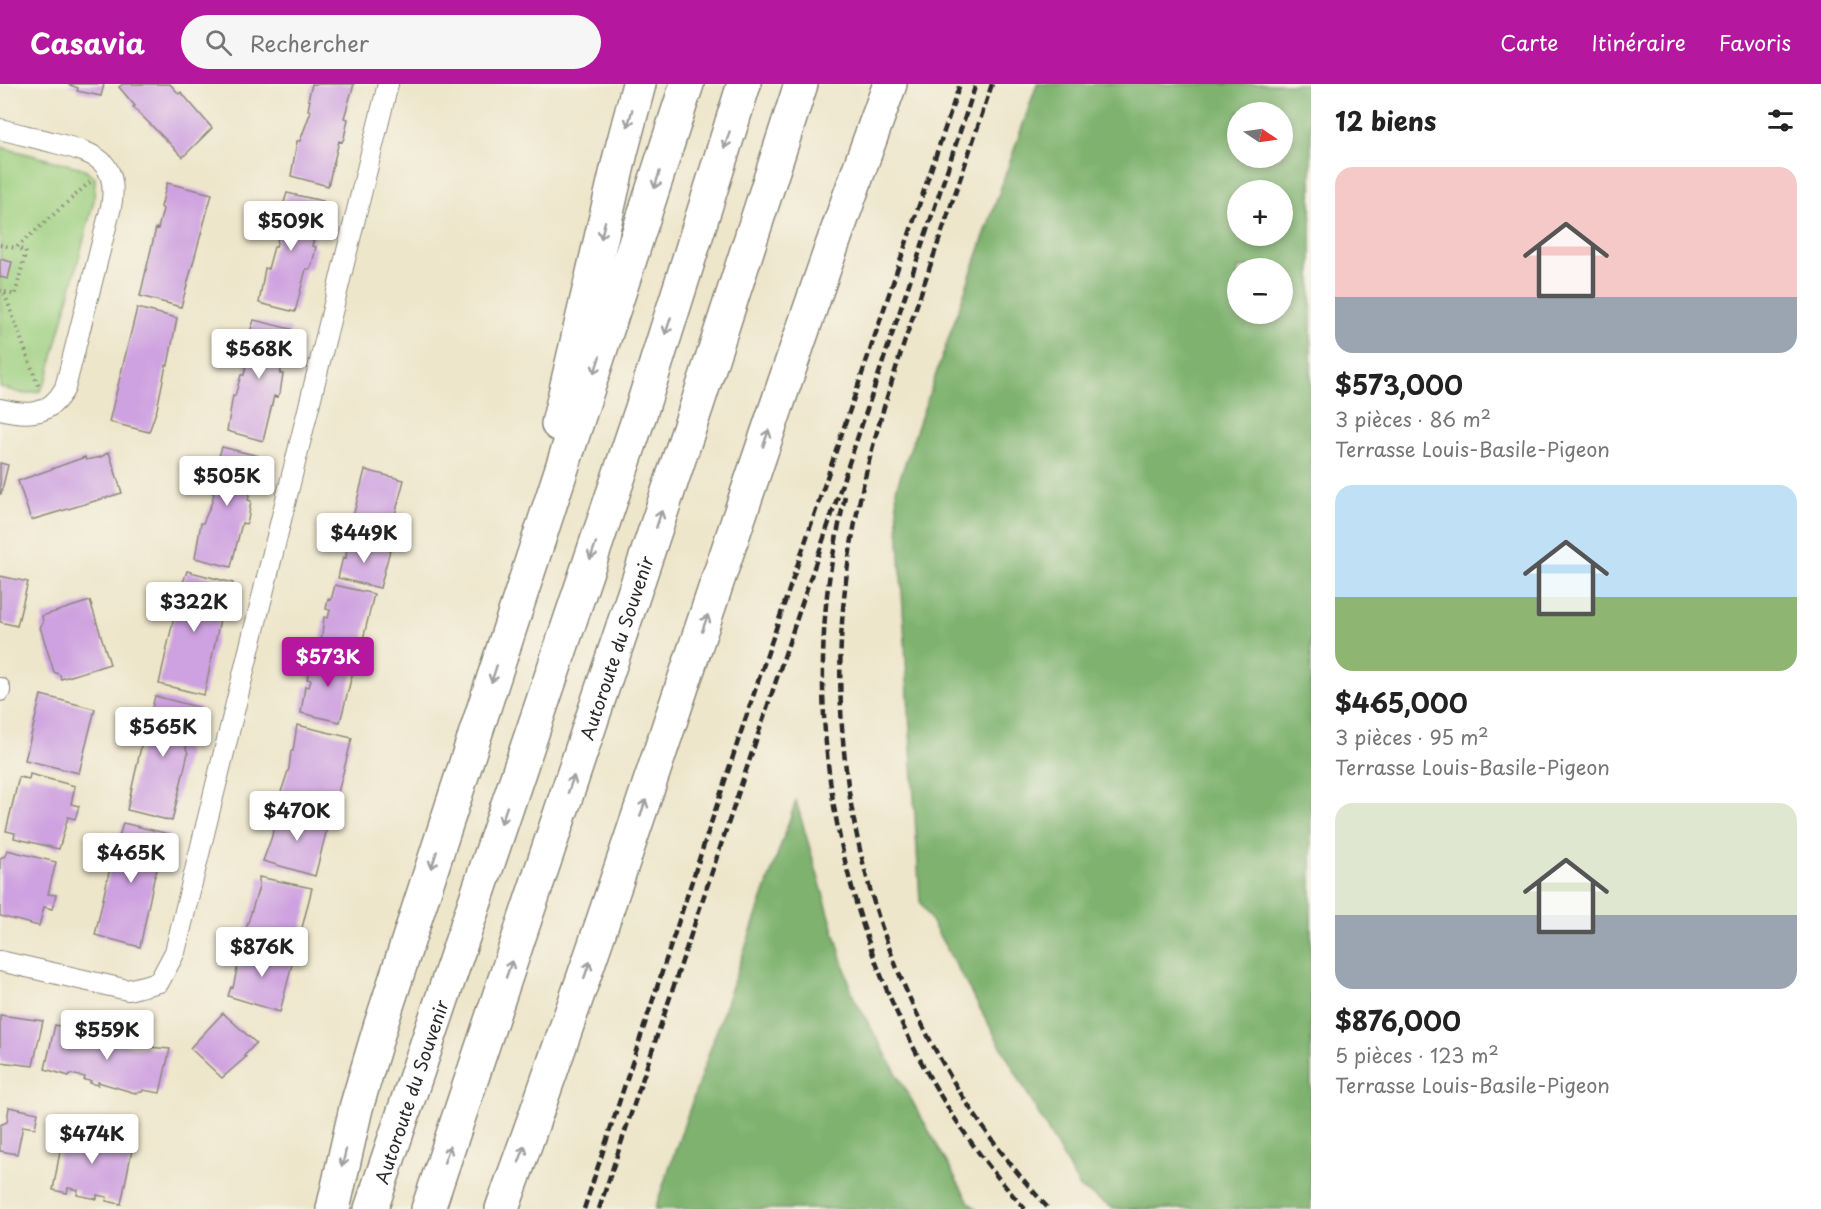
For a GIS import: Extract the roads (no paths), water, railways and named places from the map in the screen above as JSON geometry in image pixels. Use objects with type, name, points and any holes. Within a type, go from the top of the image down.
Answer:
[{"type":"highway","points":[[512,619],[621,152],[639,84]]},
{"type":"highway","points":[[333,1209],[366,1072],[687,84]]},
{"type":"highway","name":"Autoroute du Souvenir","points":[[372,1209],[642,408],[744,84]]},
{"type":"highway","name":"Autoroute du Souvenir","points":[[428,1209],[695,414],[801,84]]},
{"type":"highway","points":[[829,251],[866,84]]},
{"type":"highway","points":[[502,1209],[620,874],[829,251],[890,84]]},
{"type":"street","points":[[0,961],[129,990],[159,982],[176,952],[388,84]]},
{"type":"street","points":[[0,129],[87,151],[105,164],[114,185],[111,207],[65,388],[52,406],[37,413],[0,409]]},
{"type":"railway","points":[[584,1209],[742,729],[960,84]]},
{"type":"railway","points":[[599,1209],[976,84]]},
{"type":"railway","points":[[992,84],[902,348],[882,413],[857,512],[841,635],[842,725],[853,813],[873,900],[903,984],[943,1063],[991,1139],[1049,1209]]},
{"type":"railway","points":[[845,496],[827,595],[823,677],[828,760],[841,842],[862,923],[892,1001],[929,1076],[973,1145],[1025,1209]]}]
